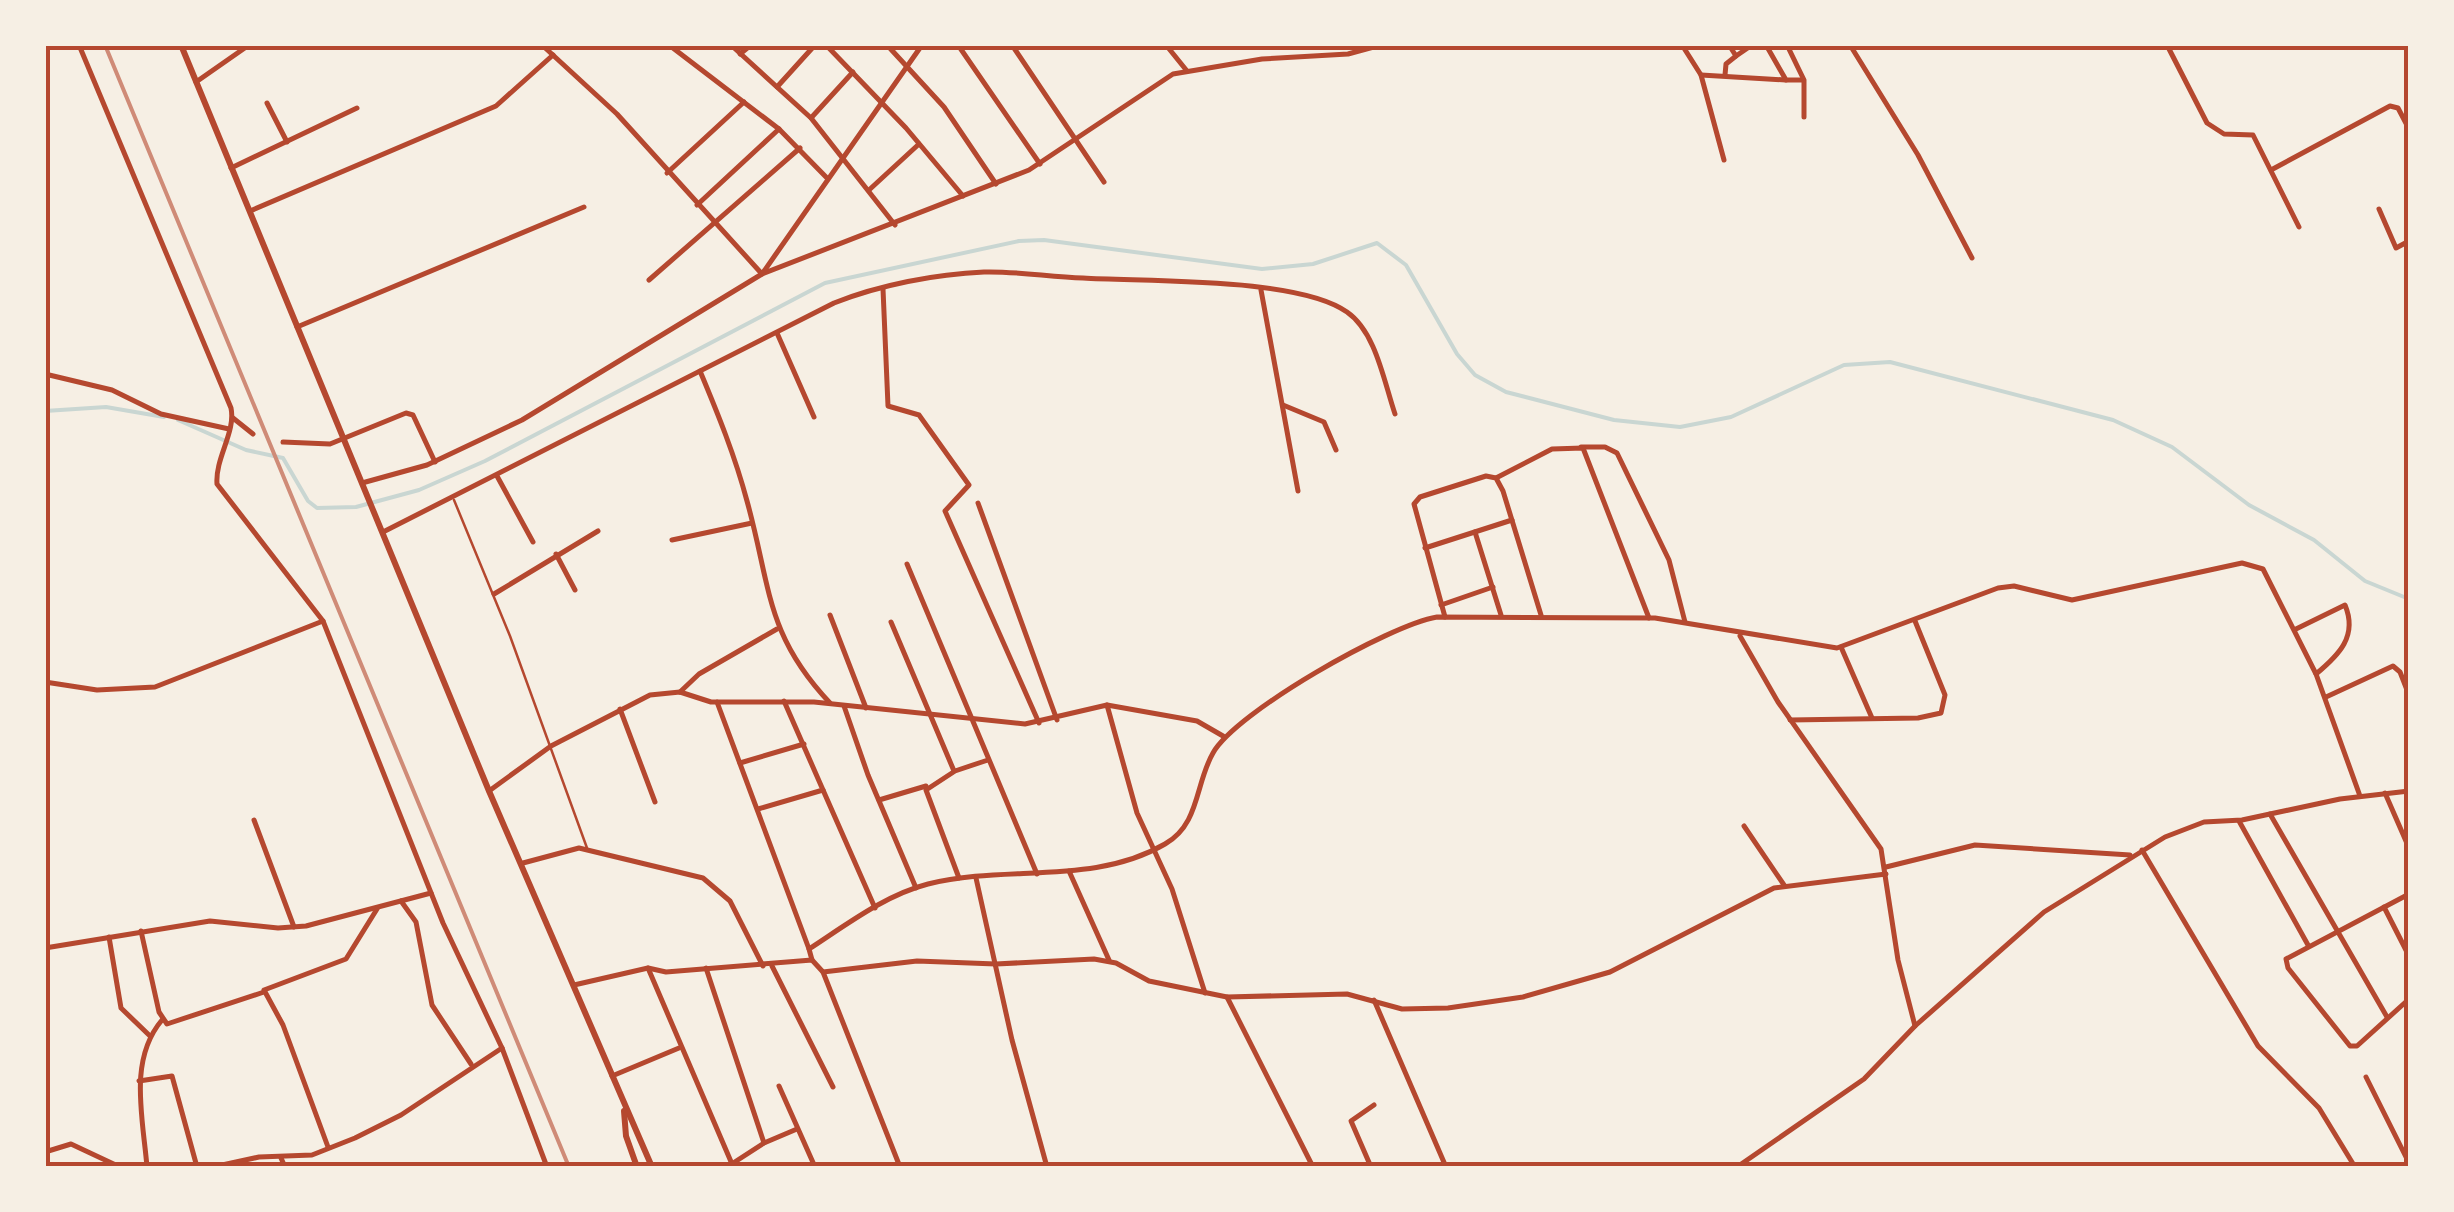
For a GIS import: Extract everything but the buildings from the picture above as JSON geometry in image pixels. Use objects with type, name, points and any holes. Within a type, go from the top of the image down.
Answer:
[{"type":"main road","points":[[180,45],[488,790],[652,1167]]},
{"type":"main road","points":[[624,1110],[626,1136],[638,1167]]},
{"type":"street","points":[[79,45],[233,418],[253,434]]},
{"type":"street","points":[[196,82],[249,45]]},
{"type":"street","points":[[542,45],[618,114],[667,173],[762,274]]},
{"type":"street","points":[[669,45],[779,129],[826,177]]},
{"type":"street","points":[[731,45],[811,118],[895,225]]},
{"type":"street","points":[[740,54],[751,45]]},
{"type":"street","points":[[777,87],[815,45]]},
{"type":"street","points":[[826,45],[881,101],[963,196]]},
{"type":"street","points":[[888,45],[944,107],[996,185]]},
{"type":"street","points":[[762,274],[826,177],[922,45]]},
{"type":"street","points":[[958,45],[1040,164]]},
{"type":"street","points":[[1012,45],[1104,182]]},
{"type":"street","points":[[1166,45],[1186,71]]},
{"type":"street","points":[[362,483],[434,462],[522,420],[762,274],[895,225],[1040,164],[1160,80],[1186,71],[1288,56],[1348,54],[1381,45]]},
{"type":"street","points":[[1682,45],[1702,74],[1724,160]]},
{"type":"street","points":[[1729,45],[1736,56]]},
{"type":"street","points":[[1725,75],[1726,64],[1752,45]]},
{"type":"street","points":[[1766,45],[1786,80]]},
{"type":"street","points":[[1787,45],[1804,80],[1804,117]]},
{"type":"street","points":[[1850,45],[1918,155],[1972,258]]},
{"type":"street","points":[[2167,45],[2207,124],[2224,134],[2250,132],[2299,228]]},
{"type":"street","points":[[250,211],[496,106],[553,55]]},
{"type":"street","points":[[811,118],[853,72]]},
{"type":"street","points":[[1702,74],[1804,80]]},
{"type":"street","points":[[667,173],[744,102]]},
{"type":"street","points":[[267,103],[286,142]]},
{"type":"street","points":[[2271,170],[2388,106],[2396,106],[2409,129]]},
{"type":"street","points":[[232,168],[357,108]]},
{"type":"street","points":[[697,206],[779,129]]},
{"type":"street","points":[[868,190],[920,144]]},
{"type":"street","points":[[649,280],[800,148]]},
{"type":"street","points":[[297,327],[584,207]]},
{"type":"street","points":[[2380,208],[2396,248],[2409,241]]},
{"type":"street","points":[[383,532],[454,500],[834,303],[883,288],[958,274],[1002,272],[1262,290],[1318,298],[1357,320],[1371,344],[1395,414]]},
{"type":"street","points":[[883,288],[888,406],[919,416],[969,485],[945,511],[1039,723]]},
{"type":"street","points":[[1262,290],[1298,491]]},
{"type":"street","points":[[776,333],[814,416]]},
{"type":"street","points":[[700,371],[728,440],[777,629],[809,680],[831,704]]},
{"type":"street","points":[[45,374],[112,390],[176,418],[229,429]]},
{"type":"street","points":[[1283,405],[1324,422],[1336,450]]},
{"type":"street","points":[[283,442],[312,447],[344,440],[406,412],[413,415],[434,462]]},
{"type":"street","points":[[233,418],[216,484],[323,622],[431,892],[502,1048],[546,1167]]},
{"type":"street","points":[[1578,447],[1591,463],[1648,618]]},
{"type":"street","points":[[1445,617],[1414,510],[1416,500],[1480,476],[1496,478],[1552,448],[1606,447],[1618,454],[1670,560],[1685,622]]},
{"type":"street","points":[[497,476],[534,542]]},
{"type":"street","points":[[1496,478],[1542,616]]},
{"type":"street","points":[[978,503],[1057,720]]},
{"type":"street","points":[[1425,548],[1512,520]]},
{"type":"street","points":[[672,540],[752,523]]},
{"type":"street","points":[[494,594],[598,531]]},
{"type":"street","points":[[1476,532],[1502,616]]},
{"type":"street","points":[[556,554],[574,590]]},
{"type":"street","points":[[809,949],[916,888],[959,878],[1069,872],[1152,851],[1178,836],[1187,824],[1211,756],[1224,737],[1288,690],[1380,637],[1404,625],[1445,617],[1648,618],[1739,635],[1841,647],[2008,586],[2072,600],[2242,563],[2263,570],[2296,629],[2326,697],[2360,796]]},
{"type":"street","points":[[907,564],[1037,874]]},
{"type":"street","points":[[1441,605],[1492,587]]},
{"type":"street","points":[[2296,629],[2345,606],[2351,630],[2344,647],[2316,674]]},
{"type":"street","points":[[830,615],[866,708]]},
{"type":"street","points":[[1790,720],[1932,717],[1945,708],[1945,695],[1915,621]]},
{"type":"street","points":[[45,682],[97,690],[155,688],[323,622]]},
{"type":"street","points":[[891,622],[955,771]]},
{"type":"street","points":[[680,692],[698,674],[777,629]]},
{"type":"street","points":[[1739,635],[1790,720],[1853,804],[1881,849],[1898,960],[1915,1026]]},
{"type":"street","points":[[1841,647],[1872,719]]},
{"type":"street","points":[[2326,697],[2393,666],[2400,672],[2409,695]]},
{"type":"street","points":[[488,790],[551,746],[620,709],[650,695],[680,692],[717,702],[831,704],[972,720],[1039,723],[1107,705],[1197,721],[1224,737]]},
{"type":"street","points":[[784,701],[875,908]]},
{"type":"street","points":[[717,702],[812,960],[823,972],[900,1167]]},
{"type":"street","points":[[1107,705],[1152,851],[1172,889],[1206,993]]},
{"type":"street","points":[[844,706],[916,888]]},
{"type":"street","points":[[620,709],[654,802]]},
{"type":"street","points":[[740,763],[804,744]]},
{"type":"street","points":[[878,800],[929,785],[988,760]]},
{"type":"street","points":[[929,785],[926,795],[959,878]]},
{"type":"street","points":[[758,809],[823,790]]},
{"type":"street","points":[[1736,1167],[1864,1079],[1915,1026],[2044,912],[2142,850],[2204,822],[2239,820],[2360,796],[2409,791]]},
{"type":"street","points":[[2384,793],[2409,848]]},
{"type":"street","points":[[2270,814],[2387,1017]]},
{"type":"street","points":[[254,820],[294,927]]},
{"type":"street","points":[[2239,820],[2309,946]]},
{"type":"street","points":[[1744,826],[1784,885]]},
{"type":"street","points":[[823,972],[918,961],[1109,961],[1149,981],[1227,996],[1347,994],[1402,1009],[1448,1008],[1582,982],[1784,885],[1886,870],[1975,845],[2133,856]]},
{"type":"street","points":[[523,863],[558,851],[587,849],[712,883],[730,900],[763,966]]},
{"type":"street","points":[[2142,850],[2258,1046],[2319,1108],[2355,1167]]},
{"type":"street","points":[[1069,872],[1109,961]]},
{"type":"street","points":[[976,878],[1048,1167]]},
{"type":"street","points":[[45,948],[223,920],[294,927],[377,909],[431,892]]},
{"type":"street","points":[[2409,894],[2286,959],[2288,968],[2343,1040],[2357,1046],[2409,999]]},
{"type":"street","points":[[401,902],[416,922],[432,1005],[472,1066]]},
{"type":"street","points":[[2384,906],[2409,956]]},
{"type":"street","points":[[162,1020],[177,1024],[264,992],[268,985],[346,959],[377,909]]},
{"type":"street","points":[[140,931],[162,1020]]},
{"type":"street","points":[[109,936],[122,1008],[149,1035]]},
{"type":"street","points":[[574,985],[648,968],[666,972],[812,960]]},
{"type":"street","points":[[772,966],[833,1087]]},
{"type":"street","points":[[648,968],[729,1166],[764,1143],[797,1129]]},
{"type":"street","points":[[706,968],[764,1143]]},
{"type":"street","points":[[264,992],[283,1025],[328,1148]]},
{"type":"street","points":[[1227,996],[1313,1167]]},
{"type":"street","points":[[1374,1000],[1446,1167]]},
{"type":"street","points":[[147,1167],[139,1081],[149,1035],[162,1020]]},
{"type":"street","points":[[214,1167],[312,1155],[402,1115],[502,1048]]},
{"type":"street","points":[[610,1077],[679,1048]]},
{"type":"street","points":[[139,1081],[172,1076],[197,1167]]},
{"type":"street","points":[[2366,1076],[2409,1163]]},
{"type":"street","points":[[779,1086],[815,1167]]},
{"type":"street","points":[[1371,1167],[1352,1121],[1374,1104]]},
{"type":"street","points":[[45,1152],[71,1144],[120,1167]]},
{"type":"street","points":[[281,1158],[285,1167]]},
{"type":"lane","points":[[454,500],[494,594],[587,849]]},
{"type":"waterway","points":[[178,420],[246,450],[283,458],[308,501],[317,508],[356,507],[419,490],[485,461],[825,283],[1019,241],[1044,240],[1262,269],[1313,264],[1377,243],[1406,265],[1457,354],[1475,375],[1506,392],[1614,420],[1680,427],[1731,417],[1844,365],[1890,362],[2113,420],[2172,447],[2249,505],[2314,540],[2365,581],[2409,599]]},
{"type":"waterway","points":[[45,411],[106,407],[164,417]]},
{"type":"railway","points":[[105,45],[569,1167]]}]
